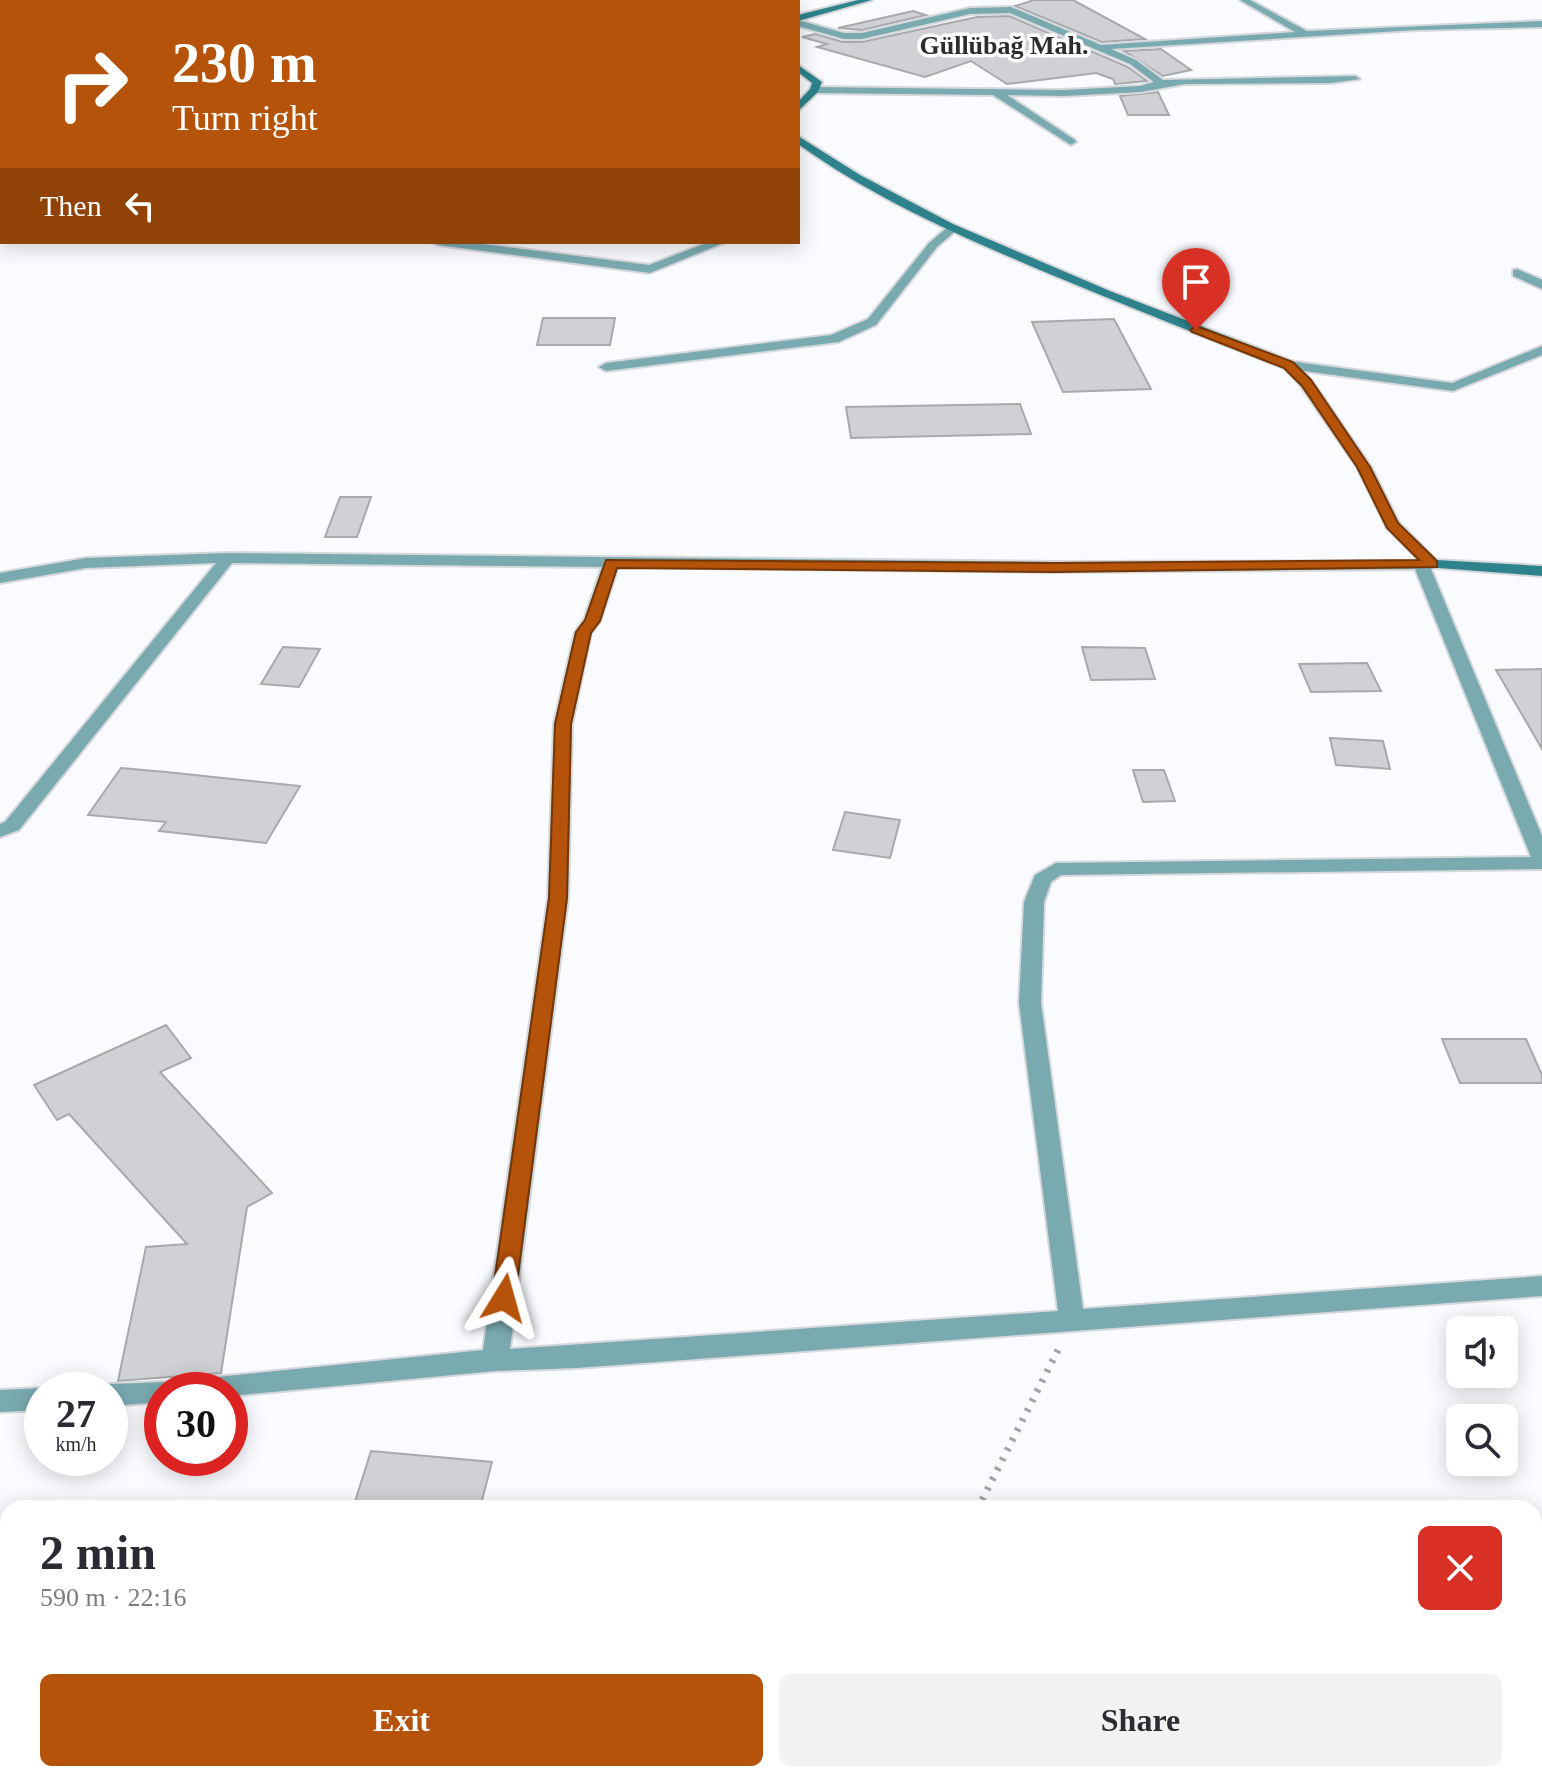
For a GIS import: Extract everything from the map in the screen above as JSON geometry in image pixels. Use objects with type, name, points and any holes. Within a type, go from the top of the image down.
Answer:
[{"type":"street","points":[[800,19],[868,0]]},
{"type":"street","points":[[1244,0],[1307,35]]},
{"type":"street","points":[[800,21],[844,36],[862,36],[970,11],[1011,10],[1133,62],[1161,83]]},
{"type":"street","points":[[1100,47],[1416,27],[1542,24]]},
{"type":"street","points":[[1206,50],[1219,41]]},
{"type":"street","points":[[800,69],[817,82],[815,90],[800,106]]},
{"type":"street","points":[[815,90],[1110,91],[1158,86],[1204,76],[1298,82],[1355,79]]},
{"type":"street","points":[[995,92],[1071,142]]},
{"type":"street","points":[[800,140],[855,178],[953,228],[1122,300],[1289,365],[1453,387],[1542,350]]},
{"type":"street","points":[[606,367],[834,339],[872,322],[933,245],[953,228]]},
{"type":"street","points":[[454,244],[650,269],[715,244]]},
{"type":"street","points":[[1517,273],[1542,285]]},
{"type":"street","points":[[1072,1321],[1030,1003],[1034,902],[1042,879],[1056,869],[1542,861],[1426,564],[1392,525],[1364,467],[1306,383],[1289,365]]},
{"type":"street","points":[[0,578],[86,563],[228,558],[1039,567],[1426,564],[1542,558]]},
{"type":"street","points":[[0,831],[12,826],[228,558]]},
{"type":"street","points":[[495,1360],[558,898],[563,724],[583,632],[592,621],[611,563]]},
{"type":"street","points":[[1426,564],[1542,571]]},
{"type":"street","points":[[248,1383],[495,1360],[577,1357],[1542,1286]]},
{"type":"street","points":[[0,1401],[24,1400]]},
{"type":"path","points":[[984,1500],[1072,1321]]},
{"type":"building","points":[[1034,0],[1073,0],[1145,39],[1102,42],[1015,6]]},
{"type":"building","points":[[913,11],[926,15],[862,30],[838,28]]},
{"type":"building","points":[[1009,16],[1128,67],[1147,81],[1115,84],[1113,79],[1096,73],[1007,84],[971,61],[925,77],[817,47],[827,44],[802,37],[815,34],[843,42],[862,42],[977,17]]},
{"type":"building","points":[[1161,49],[1191,70],[1163,76],[1124,51]]},
{"type":"building","points":[[1158,92],[1169,115],[1128,115],[1120,96]]},
{"type":"building","points":[[543,318],[615,318],[610,345],[537,345]]},
{"type":"building","points":[[1114,319],[1151,389],[1063,392],[1032,322]]},
{"type":"building","points":[[1020,404],[1031,434],[851,438],[846,407]]},
{"type":"building","points":[[340,497],[371,497],[357,537],[325,537]]},
{"type":"building","points":[[283,647],[320,649],[299,687],[261,684]]},
{"type":"building","points":[[1082,647],[1145,648],[1155,679],[1091,680]]},
{"type":"building","points":[[1367,663],[1381,691],[1311,692],[1299,664]]},
{"type":"building","points":[[1542,669],[1542,749],[1496,670]]},
{"type":"building","points":[[1330,738],[1383,741],[1390,769],[1336,765]]},
{"type":"building","points":[[121,768],[300,786],[266,843],[159,831],[166,822],[88,815]]},
{"type":"building","points":[[1133,770],[1164,770],[1175,801],[1143,802]]},
{"type":"building","points":[[845,812],[900,820],[890,858],[833,850]]},
{"type":"building","points":[[166,1025],[191,1058],[160,1072],[272,1193],[247,1207],[221,1372],[144,1372],[144,1379],[128,1380],[128,1372],[120,1372],[146,1247],[187,1244],[69,1114],[57,1120],[34,1085]]},
{"type":"building","points":[[1442,1039],[1526,1039],[1542,1075],[1542,1083],[1460,1083]]},
{"type":"building","points":[[371,1451],[492,1462],[482,1500],[356,1500]]},
{"type":"district","name":"Güllübağ Mah.","points":[[1004,45]]},
{"type":"route","points":[[504,1298],[558,898],[563,724],[583,632],[592,621],[611,563],[1055,567],[1432,564],[1392,525],[1364,467],[1306,383],[1289,365],[1196,330]]}]
